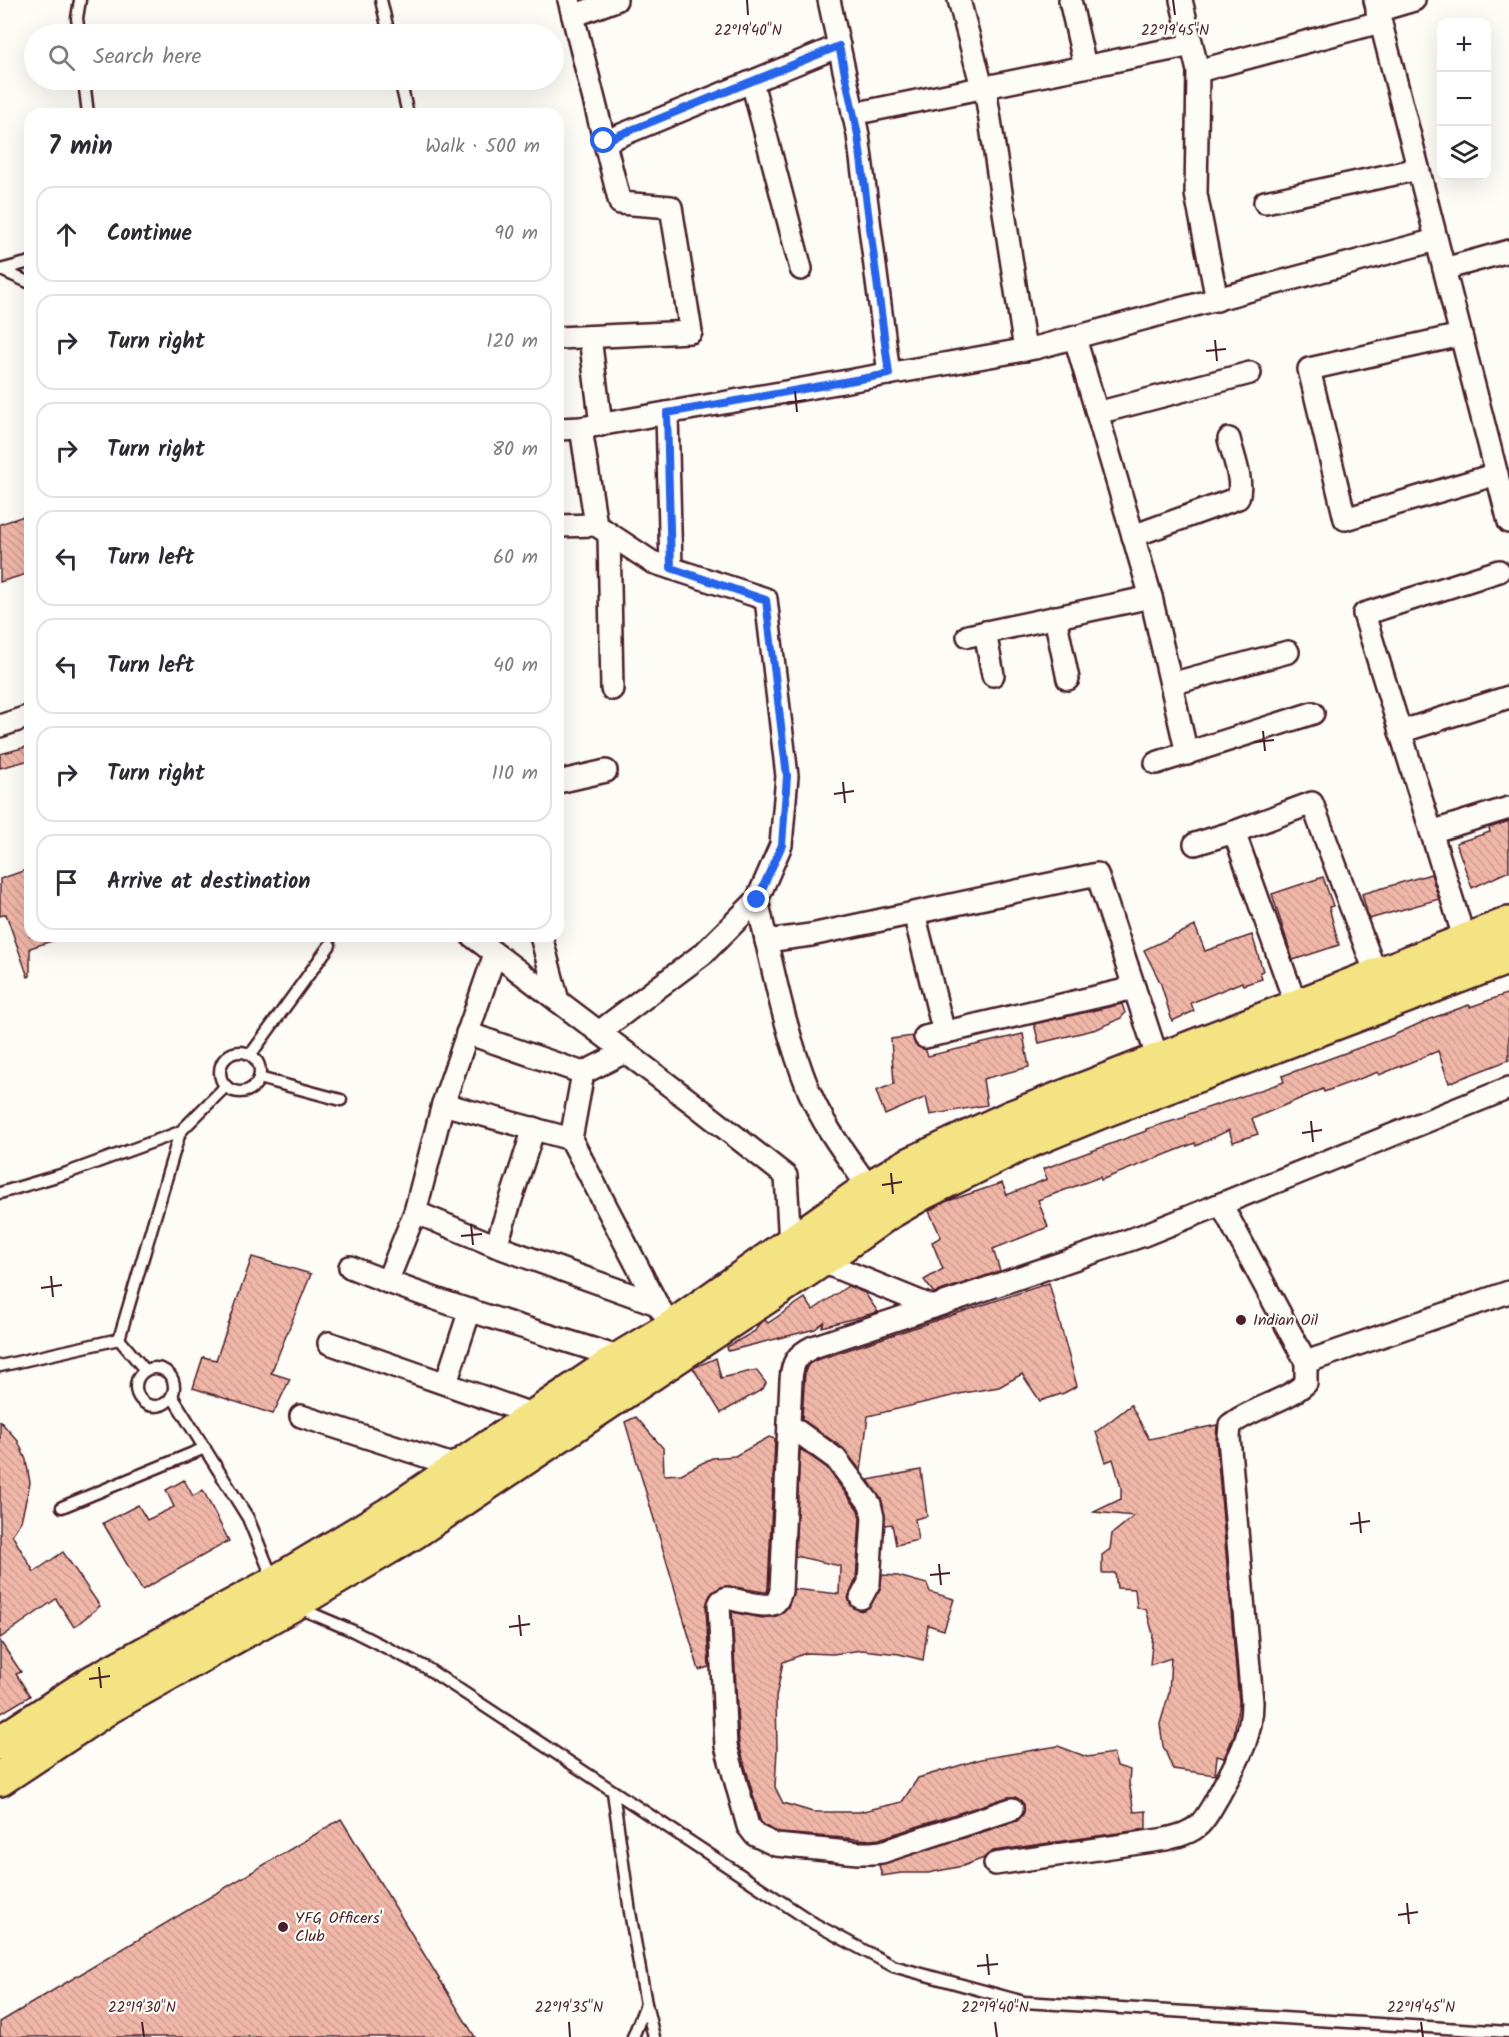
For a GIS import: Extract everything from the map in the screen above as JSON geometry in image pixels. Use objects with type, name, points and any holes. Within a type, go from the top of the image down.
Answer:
[{"type":"highway","points":[[0,1779],[283,1594],[393,1512],[459,1467],[545,1428],[820,1260],[909,1165],[1010,1118],[1509,924]]},
{"type":"highway","points":[[0,1743],[93,1682],[414,1532],[545,1428],[664,1316],[790,1245],[877,1201],[922,1193],[1019,1145],[1091,1115],[1509,957]]},
{"type":"street","points":[[564,338],[691,332],[671,207],[620,203],[571,8],[616,0]]},
{"type":"street","points":[[829,0],[858,135],[889,374]]},
{"type":"street","points":[[959,0],[984,87],[1025,350]]},
{"type":"street","points":[[1070,0],[1085,66]]},
{"type":"street","points":[[1181,0],[1198,71],[1196,194],[1217,300]]},
{"type":"street","points":[[1198,71],[1414,0]]},
{"type":"street","points":[[1377,11],[1508,515]]},
{"type":"street","points":[[853,114],[1192,45]]},
{"type":"street","points":[[604,141],[839,46]]},
{"type":"street","points":[[752,82],[801,269]]},
{"type":"street","points":[[1266,202],[1418,169]]},
{"type":"street","points":[[564,429],[591,427],[1025,350],[1436,240]]},
{"type":"street","points":[[1444,269],[1509,251]]},
{"type":"street","points":[[1461,335],[1309,369],[1345,519],[1497,474]]},
{"type":"street","points":[[590,337],[591,427],[602,529],[612,689]]},
{"type":"street","points":[[1075,338],[1151,597],[1186,754]]},
{"type":"street","points":[[1097,413],[1250,373]]},
{"type":"street","points":[[667,413],[671,568]]},
{"type":"street","points":[[1133,536],[1238,498],[1239,483],[1229,439]]},
{"type":"street","points":[[564,526],[602,529],[651,562],[766,600],[787,776],[782,845],[757,900],[704,953],[599,1032]]},
{"type":"street","points":[[1465,941],[1364,614],[1499,571]]},
{"type":"street","points":[[993,675],[977,634],[1151,597]]},
{"type":"street","points":[[1055,617],[1068,680]]},
{"type":"street","points":[[1171,684],[1288,652]]},
{"type":"street","points":[[1400,732],[1509,698]]},
{"type":"street","points":[[1156,763],[1313,713]]},
{"type":"street","points":[[0,726],[24,718]]},
{"type":"street","points":[[564,781],[606,771]]},
{"type":"street","points":[[1195,844],[1234,832],[1312,802],[1376,974]]},
{"type":"street","points":[[1431,832],[1509,808]]},
{"type":"street","points":[[1234,832],[1296,1005]]},
{"type":"street","points":[[766,941],[811,935],[1097,874],[1158,1060]]},
{"type":"street","points":[[757,900],[790,1037],[809,1093],[835,1141],[877,1201]]},
{"type":"street","points":[[914,913],[934,1035],[1134,988]]},
{"type":"street","points":[[480,942],[786,1176],[790,1245],[820,1260],[933,1307]]},
{"type":"street","points":[[543,942],[558,1001]]},
{"type":"street","points":[[387,1282],[415,1212],[443,1104],[495,954]]},
{"type":"street","points":[[467,1033],[583,1073],[625,1052]]},
{"type":"street","points":[[583,1073],[571,1139],[664,1316]]},
{"type":"street","points":[[1012,1809],[882,1852],[872,1853],[776,1845],[755,1836],[748,1826],[726,1746],[719,1605],[727,1598],[765,1605],[773,1604],[778,1600],[781,1591],[794,1361],[801,1353],[1144,1234],[1509,1088]]},
{"type":"street","points":[[443,1104],[571,1139]]},
{"type":"street","points":[[496,1246],[534,1128]]},
{"type":"street","points":[[995,1864],[1166,1839],[1189,1832],[1199,1825],[1208,1813],[1244,1750],[1252,1722],[1252,1702],[1229,1438],[1230,1425],[1244,1415],[1297,1390],[1306,1383],[1306,1362],[1221,1204]]},
{"type":"street","points":[[415,1212],[664,1316]]},
{"type":"street","points":[[350,1267],[470,1310],[621,1358]]},
{"type":"street","points":[[1306,1362],[1509,1292]]},
{"type":"street","points":[[446,1383],[470,1310]]},
{"type":"street","points":[[329,1343],[446,1383],[545,1428]]},
{"type":"street","points":[[301,1416],[459,1467]]},
{"type":"street","points":[[789,1425],[836,1459],[870,1504],[873,1517],[869,1583],[861,1598]]},
{"type":"lane","points":[[77,24],[76,18],[80,0]]},
{"type":"lane","points":[[381,0],[387,24]]},
{"type":"lane","points":[[85,90],[87,108]]},
{"type":"lane","points":[[402,90],[407,108]]},
{"type":"lane","points":[[1,270],[24,264]]},
{"type":"lane","points":[[1,270],[24,280]]},
{"type":"lane","points":[[250,1054],[330,945]]},
{"type":"lane","points":[[238,1051],[250,1054],[258,1064],[259,1078],[251,1089],[238,1092],[226,1086],[219,1074],[222,1061],[226,1056],[238,1051]]},
{"type":"lane","points":[[259,1078],[341,1100]]},
{"type":"lane","points":[[0,1193],[67,1173],[180,1132],[226,1086]]},
{"type":"lane","points":[[119,1339],[180,1132]]},
{"type":"lane","points":[[0,1366],[119,1339]]},
{"type":"lane","points":[[119,1339],[145,1370]]},
{"type":"lane","points":[[158,1368],[169,1373],[174,1384],[172,1396],[158,1406],[144,1404],[139,1399],[135,1386],[136,1380],[145,1370],[158,1368]]},
{"type":"lane","points":[[172,1396],[248,1518],[283,1594],[425,1667],[815,1924],[893,1966],[1024,2001],[1509,2032]]},
{"type":"lane","points":[[62,1507],[205,1448]]},
{"type":"lane","points":[[613,1792],[630,1912],[654,2037]]},
{"type":"lane","points":[[633,2037],[646,2004]]},
{"type":"building","points":[[24,516],[24,575],[0,582],[0,524]]},
{"type":"building","points":[[24,748],[24,762],[0,768],[0,754]]},
{"type":"building","points":[[1509,821],[1509,871],[1472,888],[1456,843],[1490,832],[1489,828]]},
{"type":"building","points":[[24,871],[24,942],[49,942],[30,948],[30,976],[28,977],[6,914],[0,916],[0,879]]},
{"type":"building","points":[[1431,874],[1439,899],[1369,919],[1362,894]]},
{"type":"building","points":[[1323,877],[1333,906],[1329,907],[1339,945],[1293,960],[1272,894]]},
{"type":"building","points":[[1195,926],[1205,951],[1252,935],[1263,971],[1260,972],[1262,979],[1243,985],[1242,982],[1191,1003],[1194,1011],[1172,1021],[1161,984],[1144,950]]},
{"type":"building","points":[[1509,993],[1509,1060],[1449,1083],[1438,1051],[1379,1075],[1378,1072],[1324,1092],[1323,1089],[1252,1119],[1258,1134],[1233,1142],[1229,1130],[1196,1146],[1195,1143],[1101,1180],[1100,1177],[1038,1200],[1048,1227],[993,1249],[1000,1271],[934,1293],[924,1280],[943,1269],[932,1242],[941,1237],[929,1211],[945,1202],[1002,1183],[1007,1195],[1047,1179],[1043,1169],[1146,1131],[1146,1129],[1284,1082],[1282,1076],[1394,1035],[1427,1020]]},
{"type":"building","points":[[1122,1004],[1125,1013],[1121,1018],[1097,1029],[1039,1043],[1034,1024]]},
{"type":"building","points":[[1023,1034],[1029,1067],[983,1079],[987,1105],[930,1115],[926,1097],[885,1115],[876,1091],[894,1084],[891,1039],[913,1036],[915,1045],[925,1049],[928,1056]]},
{"type":"building","points":[[252,1257],[311,1274],[271,1373],[290,1379],[273,1414],[193,1388],[203,1357],[216,1360]]},
{"type":"building","points":[[1049,1283],[1077,1386],[1040,1401],[1022,1374],[999,1387],[868,1416],[861,1471],[844,1449],[802,1419],[805,1372],[808,1365],[814,1361]]},
{"type":"building","points":[[848,1286],[865,1293],[878,1312],[822,1327],[824,1322],[815,1329],[728,1351],[727,1347],[755,1331],[759,1324],[765,1320],[768,1323],[805,1298],[813,1310]]},
{"type":"building","points":[[716,1358],[721,1378],[756,1370],[766,1383],[763,1389],[721,1413],[693,1368]]},
{"type":"building","points":[[1131,1405],[1149,1439],[1217,1425],[1216,1439],[1239,1702],[1234,1735],[1224,1758],[1217,1756],[1215,1775],[1173,1769],[1163,1746],[1160,1724],[1169,1693],[1171,1658],[1150,1665],[1153,1634],[1146,1609],[1137,1608],[1135,1589],[1117,1588],[1115,1573],[1102,1573],[1102,1555],[1110,1549],[1112,1534],[1134,1516],[1094,1512],[1121,1499],[1121,1487],[1113,1459],[1106,1462],[1096,1432]]},
{"type":"building","points":[[636,1417],[663,1448],[664,1475],[681,1474],[712,1458],[735,1456],[769,1437],[775,1439],[767,1592],[729,1586],[721,1587],[710,1595],[706,1606],[709,1667],[699,1670],[625,1422]]},
{"type":"building","points":[[0,1421],[18,1441],[26,1460],[30,1483],[21,1521],[12,1535],[34,1572],[63,1552],[100,1606],[74,1627],[56,1599],[0,1638]]},
{"type":"building","points":[[800,1449],[827,1468],[858,1510],[860,1518],[856,1579],[848,1598],[851,1605],[861,1611],[868,1608],[880,1589],[882,1575],[898,1576],[927,1584],[930,1592],[954,1599],[944,1630],[928,1625],[923,1660],[899,1654],[862,1650],[833,1654],[806,1653],[783,1662],[776,1697],[775,1787],[783,1803],[813,1812],[859,1812],[902,1802],[918,1778],[981,1759],[1058,1746],[1087,1757],[1113,1753],[1117,1766],[1130,1770],[1129,1782],[1134,1812],[1146,1811],[1146,1829],[993,1851],[984,1858],[963,1866],[928,1873],[882,1876],[879,1865],[1017,1821],[1024,1812],[1024,1804],[1015,1797],[1008,1797],[871,1840],[779,1833],[763,1825],[739,1744],[732,1612],[762,1618],[779,1615],[788,1607],[794,1589],[839,1594],[840,1566],[795,1556]]},
{"type":"building","points":[[921,1470],[927,1516],[915,1519],[918,1540],[896,1545],[892,1524],[885,1525],[882,1501],[868,1480]]},
{"type":"building","points":[[184,1480],[193,1496],[203,1490],[229,1541],[142,1590],[103,1523],[138,1505],[147,1520],[174,1507],[166,1490]]},
{"type":"building","points":[[0,1641],[21,1672],[16,1674],[30,1696],[0,1714]]},
{"type":"building","name":"YFG Officers' Club","points":[[341,1819],[475,2037],[0,2037],[0,2022]]},
{"type":"place","name":"Indian Oil","points":[[1241,1320]]},
{"type":"place","name":"YFG Officers' Club","points":[[283,1927]]},
{"type":"route","points":[[604,141],[839,46],[858,135],[889,374],[667,413],[671,568],[766,600],[787,776],[782,845],[757,900]]}]
